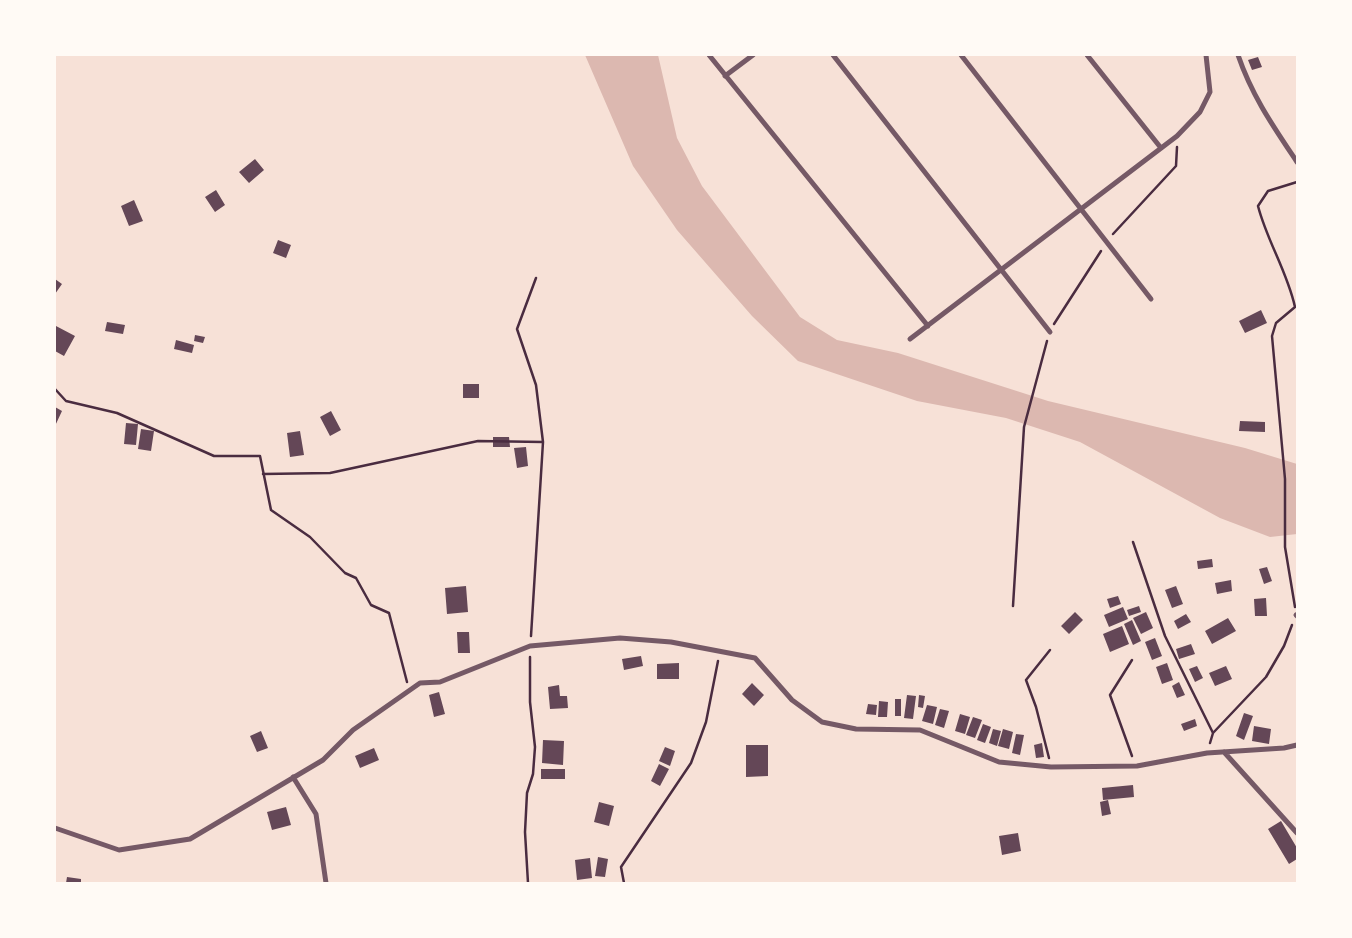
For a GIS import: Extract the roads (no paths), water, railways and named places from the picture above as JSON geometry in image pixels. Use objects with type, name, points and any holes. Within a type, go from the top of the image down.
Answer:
[{"type":"street","points":[[709,55],[928,326]]},
{"type":"street","points":[[726,76],[753,55]]},
{"type":"street","points":[[833,55],[1050,332]]},
{"type":"street","points":[[961,55],[1151,299]]},
{"type":"street","points":[[1087,55],[1161,148]]},
{"type":"street","points":[[910,339],[1177,136],[1200,112],[1210,92],[1206,55]]},
{"type":"street","points":[[1238,55],[1252,92],[1297,162]]},
{"type":"street","points":[[55,828],[119,850],[190,839],[324,760],[352,730],[420,683],[440,682],[530,646],[620,638],[670,642],[756,658],[792,700],[822,722],[856,729],[920,730],[999,762],[1051,767],[1137,766],[1207,753],[1284,748],[1297,745]]},
{"type":"street","points":[[1224,752],[1297,833]]},
{"type":"street","points":[[293,777],[316,814],[326,883]]}]
